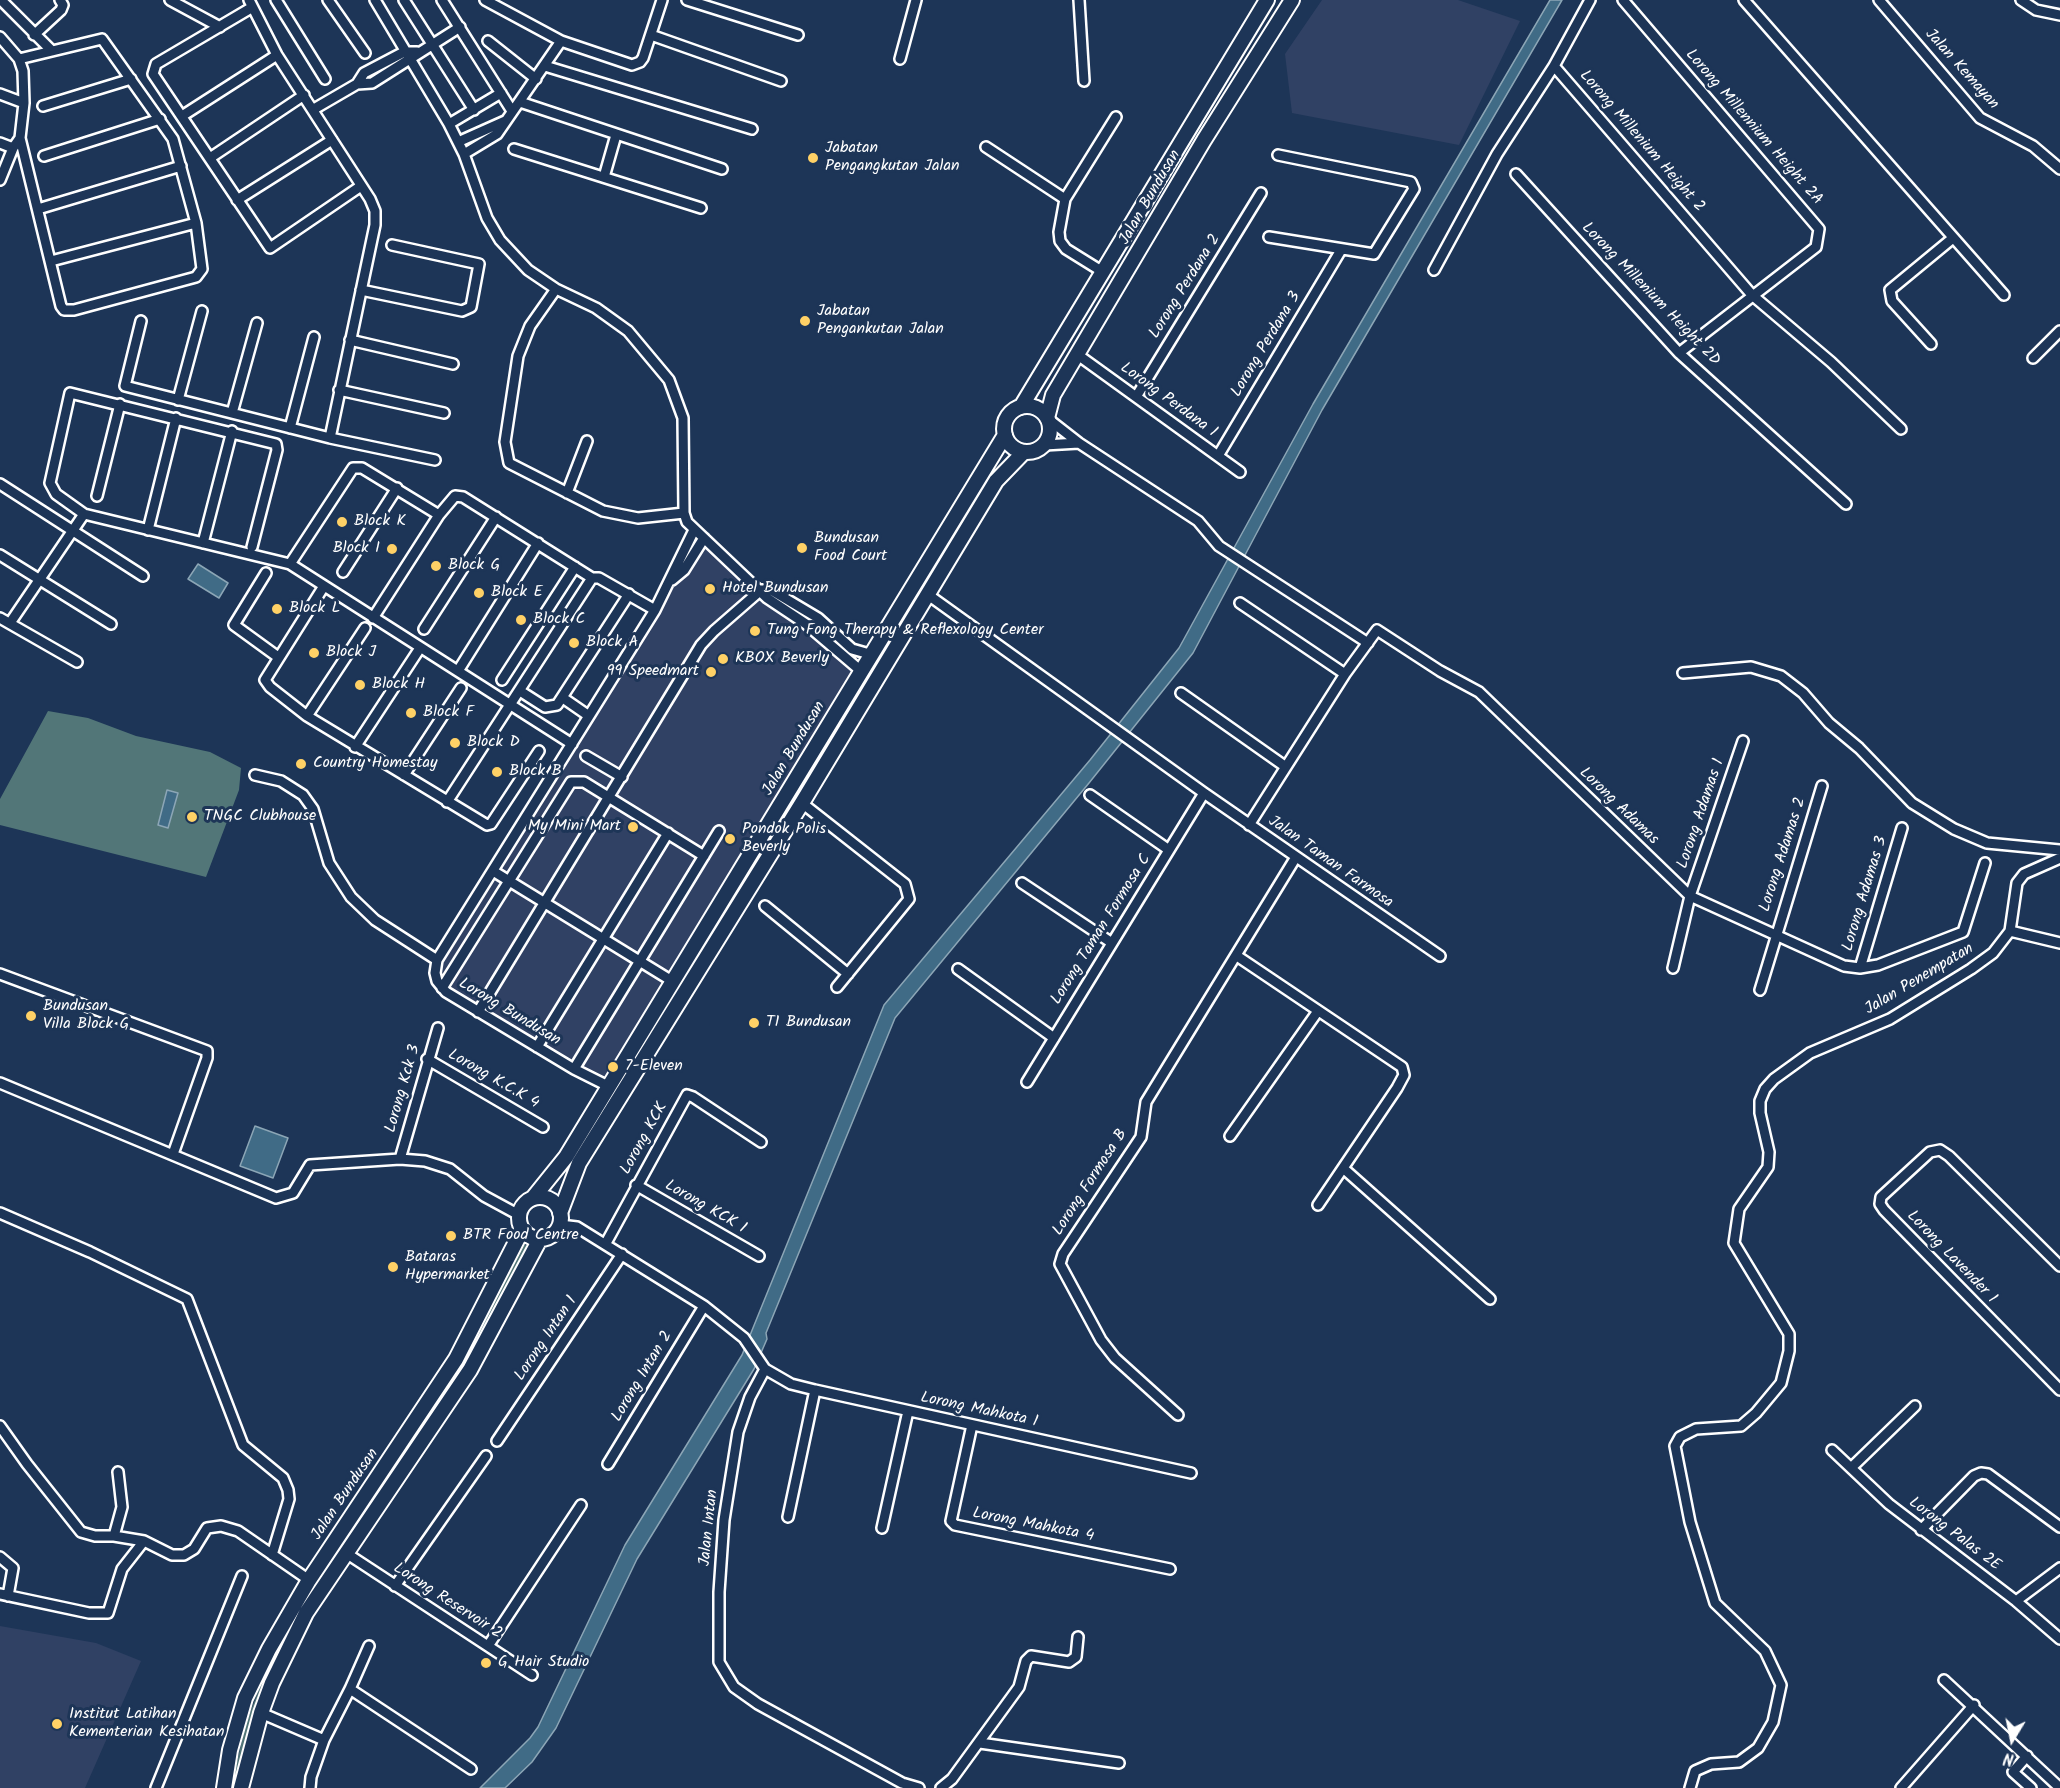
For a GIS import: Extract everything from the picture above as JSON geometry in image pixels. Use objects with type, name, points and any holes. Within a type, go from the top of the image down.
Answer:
[{"type":"main road","name":"Jalan Bundusan","points":[[533,1198],[566,1157],[1005,435],[1006,419],[1021,407],[1267,0]]},
{"type":"main road","name":"Jalan Bundusan","points":[[560,1219],[579,1163],[802,803],[912,617],[1000,475],[1024,452],[1038,450],[1044,445],[1050,432],[1047,417],[1053,395],[1204,140],[1292,0]]},
{"type":"main road","points":[[1021,407],[1033,407],[1047,417]]},
{"type":"main road","points":[[1005,435],[1012,446],[1024,452]]},
{"type":"main road","points":[[861,671],[874,666],[912,617]]},
{"type":"main road","points":[[533,1198],[553,1202],[560,1219],[552,1235],[540,1239],[527,1235],[522,1230],[519,1215],[524,1205],[533,1198]]},
{"type":"main road","name":"Jalan Bundusan","points":[[224,1788],[230,1750],[245,1698],[269,1649],[309,1580],[456,1359],[522,1230]]},
{"type":"main road","name":"Jalan Bundusan","points":[[241,1788],[261,1713],[283,1657],[306,1613],[470,1371],[540,1239]]},
{"type":"street","points":[[1,0],[52,51]]},
{"type":"street","points":[[34,35],[61,10],[63,5],[60,0]]},
{"type":"street","points":[[170,0],[220,27]]},
{"type":"street","points":[[276,0],[325,79]]},
{"type":"street","points":[[328,0],[365,53]]},
{"type":"street","points":[[375,0],[449,124],[464,154],[487,218],[500,240],[528,270],[556,289],[596,308],[628,331],[669,380],[683,418],[684,513],[687,522],[767,598],[806,624],[861,671]]},
{"type":"street","points":[[405,0],[474,110]]},
{"type":"street","points":[[442,0],[512,111]]},
{"type":"street","points":[[485,0],[561,41],[632,65],[643,58],[662,0]]},
{"type":"street","points":[[687,0],[798,35]]},
{"type":"street","points":[[900,59],[916,0]]},
{"type":"street","points":[[1079,0],[1084,81]]},
{"type":"street","points":[[1434,270],[1497,154],[1554,66],[1590,0]]},
{"type":"street","name":"Lorong Millennium Height 2A","points":[[1623,0],[1819,229],[1816,247],[1752,295]]},
{"type":"street","points":[[1744,0],[2004,295]]},
{"type":"street","name":"Jalan Kemayan","points":[[1879,0],[1980,117],[2032,146],[2060,169]]},
{"type":"street","points":[[2025,1],[2036,10],[2060,15]]},
{"type":"street","points":[[330,438],[375,225],[375,211],[361,186],[314,109],[277,55],[250,4],[220,27],[156,64],[153,70],[270,248],[361,186]]},
{"type":"street","points":[[314,109],[357,84],[372,83],[410,61],[417,52],[460,27]]},
{"type":"street","points":[[651,35],[781,81]]},
{"type":"street","points":[[0,37],[19,59],[23,71],[24,103],[20,138],[61,306],[64,310],[74,310],[196,277],[202,269],[196,223],[173,139],[102,39],[19,59]]},
{"type":"street","points":[[488,41],[536,79]]},
{"type":"street","points":[[464,154],[497,134],[561,41]]},
{"type":"street","points":[[357,84],[364,73],[404,52],[417,52]]},
{"type":"street","points":[[182,116],[277,55]]},
{"type":"street","points":[[545,66],[752,129]]},
{"type":"street","name":"Lorong Millenium Height 2","points":[[1554,66],[1752,295],[1831,362],[1901,429]]},
{"type":"street","points":[[43,105],[131,79]]},
{"type":"street","points":[[449,124],[501,93]]},
{"type":"street","points":[[0,94],[24,103]]},
{"type":"street","points":[[210,158],[304,95]]},
{"type":"street","points":[[520,102],[722,169]]},
{"type":"street","points":[[1103,272],[1066,249],[1060,241],[1059,232],[1065,199],[1116,117]]},
{"type":"street","points":[[44,156],[160,119]]},
{"type":"street","points":[[458,142],[505,122]]},
{"type":"street","points":[[604,177],[616,135]]},
{"type":"street","points":[[0,180],[13,148],[20,138]]},
{"type":"street","points":[[237,200],[332,140]]},
{"type":"street","points":[[0,143],[13,148]]},
{"type":"street","points":[[986,147],[1065,199]]},
{"type":"street","points":[[514,149],[701,208]]},
{"type":"street","points":[[1269,237],[1368,254],[1378,250],[1414,192],[1411,183],[1278,155]]},
{"type":"street","points":[[38,209],[181,166]]},
{"type":"street","name":"Lorong Millenium Height 2D","points":[[1516,174],[1679,352],[1846,504]]},
{"type":"street","name":"Lorong Perdana 2","points":[[1136,397],[1262,193]]},
{"type":"street","points":[[51,261],[196,223]]},
{"type":"street","points":[[1930,344],[1892,301],[1890,290],[1953,238]]},
{"type":"street","points":[[361,290],[462,311],[469,309],[480,268],[479,264],[392,245]]},
{"type":"street","name":"Lorong Perdana 3","points":[[1218,456],[1341,250]]},
{"type":"street","points":[[556,289],[530,326],[518,356],[505,442],[509,463],[603,511],[638,518],[684,513]]},
{"type":"street","points":[[1679,352],[1752,295]]},
{"type":"street","points":[[178,400],[202,310]]},
{"type":"street","points":[[141,321],[125,386],[330,438],[435,460]]},
{"type":"street","points":[[232,413],[257,323]]},
{"type":"street","points":[[2033,358],[2060,331]]},
{"type":"street","points":[[290,428],[314,337]]},
{"type":"street","points":[[350,340],[453,364]]},
{"type":"street","name":"Lorong Perdana 1","points":[[1078,355],[1240,472]]},
{"type":"street","points":[[339,390],[444,413]]},
{"type":"street","points":[[252,547],[277,447],[272,441],[70,393],[50,483],[56,494],[84,514],[290,564],[572,744]]},
{"type":"street","points":[[97,496],[120,404]]},
{"type":"street","points":[[1047,417],[1079,443],[1198,521],[1219,546],[1368,643],[1345,674],[1249,825]]},
{"type":"street","points":[[148,530],[176,418]]},
{"type":"street","points":[[203,543],[232,431]]},
{"type":"street","points":[[567,494],[587,441]]},
{"type":"street","points":[[1044,445],[1079,443]]},
{"type":"street","points":[[290,564],[352,468],[362,468],[439,515]]},
{"type":"street","points":[[0,484],[143,576]]},
{"type":"street","points":[[343,572],[397,488]]},
{"type":"street","points":[[373,618],[439,515],[452,498],[458,495],[592,578],[599,578],[655,610]]},
{"type":"street","points":[[10,623],[84,514]]},
{"type":"street","points":[[424,629],[496,517]]},
{"type":"street","points":[[255,775],[281,781],[303,795],[313,809],[330,863],[351,897],[375,920],[437,960],[655,610],[672,580],[675,564],[694,530]]},
{"type":"street","points":[[672,580],[684,570],[704,538]]},
{"type":"street","points":[[458,672],[538,543]]},
{"type":"street","points":[[0,555],[111,624]]},
{"type":"street","points":[[502,680],[575,567]]},
{"type":"street","points":[[266,573],[234,625],[278,657]]},
{"type":"street","points":[[447,802],[592,578]]},
{"type":"street","points":[[324,586],[265,680],[270,687],[307,716],[483,824],[491,824],[539,751]]},
{"type":"street","points":[[478,1012],[701,645],[761,590],[771,590],[799,605],[818,618],[852,649],[873,655]]},
{"type":"street","points":[[520,691],[545,707],[557,705],[629,594]]},
{"type":"street","name":"Jalan Taman Farmosa","points":[[927,594],[1249,825],[1440,956]]},
{"type":"street","points":[[1240,603],[1345,674]]},
{"type":"street","points":[[0,618],[77,662]]},
{"type":"street","points":[[307,716],[364,628]]},
{"type":"street","name":"Lorong Adamas","points":[[1368,643],[1377,630],[1440,671],[1479,692],[1690,896],[1844,966],[1860,968]]},
{"type":"street","points":[[355,747],[420,648]]},
{"type":"street","points":[[1683,673],[1751,668],[1781,676],[1803,693],[1829,723],[1860,748],[1912,803],[1954,830],[1987,843],[2060,850]]},
{"type":"street","points":[[405,775],[461,688]]},
{"type":"street","points":[[1181,693],[1286,767]]},
{"type":"street","points":[[563,698],[589,716]]},
{"type":"street","name":"Lorong Adamas 1","points":[[1673,968],[1690,896],[1743,741]]},
{"type":"street","points":[[586,756],[622,777]]},
{"type":"street","points":[[442,988],[508,879],[571,782],[584,782],[704,856]]},
{"type":"street","name":"Lorong Adamas 2","points":[[1760,990],[1775,934],[1822,786]]},
{"type":"street","name":"Lorong Taman Formosa C","points":[[1027,1082],[1204,793]]},
{"type":"street","points":[[1090,795],[1169,850]]},
{"type":"street","points":[[802,803],[905,884],[909,899],[837,987]]},
{"type":"street","name":"Lorong Adamas 3","points":[[1860,968],[1902,828]]},
{"type":"street","points":[[574,1069],[719,831]]},
{"type":"street","points":[[537,1047],[668,833]]},
{"type":"street","name":"Lorong Formosa B","points":[[1178,1414],[1115,1358],[1101,1340],[1060,1264],[1063,1254],[1141,1137],[1146,1102],[1296,857]]},
{"type":"street","points":[[2060,858],[2024,874],[2017,883],[2010,931],[2060,943]]},
{"type":"street","points":[[1860,968],[1878,965],[1963,932],[1985,863]]},
{"type":"street","points":[[492,871],[672,981]]},
{"type":"street","points":[[1022,882],[1112,943]]},
{"type":"street","points":[[765,906],[848,974]]},
{"type":"street","name":"Jalan Penempatan","points":[[1690,1788],[1695,1771],[1711,1764],[1739,1762],[1758,1748],[1773,1722],[1781,1684],[1765,1651],[1715,1603],[1690,1522],[1675,1446],[1680,1437],[1696,1430],[1741,1426],[1756,1413],[1781,1383],[1789,1334],[1734,1243],[1739,1209],[1768,1167],[1770,1152],[1760,1113],[1760,1101],[1765,1089],[1774,1079],[1810,1053],[1890,1019],[1971,969],[2000,946],[2010,931]]},
{"type":"street","points":[[1237,956],[1402,1067],[1404,1075],[1318,1205]]},
{"type":"street","name":"Lorong Bundusan","points":[[437,960],[435,972],[442,988],[574,1069],[608,1086]]},
{"type":"street","points":[[958,969],[1054,1038]]},
{"type":"street","points":[[0,974],[207,1051],[173,1154]]},
{"type":"street","points":[[1230,1136],[1318,1011]]},
{"type":"street","name":"Lorong Kck 3","points":[[400,1158],[438,1028]]},
{"type":"street","name":"Lorong K.C.K 4","points":[[428,1059],[543,1127]]},
{"type":"street","points":[[0,1083],[276,1198],[292,1193],[310,1165],[400,1158],[450,1168],[484,1196],[519,1215]]},
{"type":"street","name":"Lorong KCK","points":[[606,1243],[687,1095],[761,1142]]},
{"type":"street","name":"Lorong Lavender 1","points":[[2060,1266],[1949,1156],[1940,1150],[1930,1152],[1881,1197],[1880,1204],[2060,1390]]},
{"type":"street","points":[[1343,1168],[1490,1299]]},
{"type":"street","name":"Lorong KCK 1","points":[[636,1185],[759,1256]]},
{"type":"street","points":[[0,1213],[90,1252],[187,1299],[243,1446],[283,1478],[288,1490],[289,1499],[272,1555]]},
{"type":"street","points":[[560,1219],[606,1243],[704,1306],[744,1338],[763,1365]]},
{"type":"street","name":"Lorong Intan 1","points":[[497,1441],[622,1254]]},
{"type":"street","name":"Lorong Intan 2","points":[[608,1464],[704,1306]]},
{"type":"street","name":"Lorong Mahkota 1","points":[[763,1365],[784,1381],[815,1390],[1191,1473]]},
{"type":"street","name":"Jalan Intan","points":[[763,1365],[738,1432],[724,1520],[719,1592],[718,1662],[734,1687],[758,1704],[902,1783],[919,1788]]},
{"type":"street","points":[[788,1516],[815,1390]]},
{"type":"street","points":[[1852,1467],[1915,1406]]},
{"type":"street","points":[[882,1528],[908,1411]]},
{"type":"street","name":"Lorong Mahkota 4","points":[[972,1425],[951,1521],[955,1525],[1170,1569]]},
{"type":"street","points":[[0,1426],[81,1532],[95,1536],[114,1536],[144,1541],[172,1555],[184,1555],[194,1549],[207,1528],[221,1526],[238,1531],[309,1580]]},
{"type":"street","name":"Lorong Palas 2E","points":[[1832,1450],[1921,1530],[2016,1600],[2060,1640]]},
{"type":"street","points":[[395,1586],[486,1456]]},
{"type":"street","points":[[114,1536],[122,1507],[118,1472]]},
{"type":"street","points":[[1921,1530],[1974,1476],[1981,1473],[1988,1474],[2060,1527]]},
{"type":"street","points":[[488,1646],[581,1505]]},
{"type":"street","points":[[0,1557],[13,1568],[4,1595],[88,1613],[108,1613],[122,1569],[144,1541]]},
{"type":"street","name":"Lorong Reservoir 2","points":[[346,1553],[531,1676]]},
{"type":"street","points":[[2016,1600],[2060,1568]]},
{"type":"street","points":[[156,1788],[242,1576]]},
{"type":"street","points":[[941,1788],[952,1779],[980,1743],[1019,1687],[1026,1661],[1030,1656],[1069,1662],[1076,1657],[1078,1637]]},
{"type":"street","points":[[310,1788],[310,1777],[324,1740],[351,1689],[369,1646]]},
{"type":"street","points":[[1944,1680],[1974,1705],[2060,1788]]},
{"type":"street","points":[[351,1689],[471,1770]]},
{"type":"street","points":[[1901,1788],[1974,1705]]},
{"type":"street","points":[[261,1713],[324,1740]]},
{"type":"street","points":[[980,1743],[1119,1764]]},
{"type":"street","points":[[2027,1756],[2013,1772],[2031,1788]]},
{"type":"shaded area","points":[[1322,0],[1458,0],[1520,21],[1459,145],[1292,113],[1285,54]]},
{"type":"shaded area","points":[[1550,0],[1562,0],[1322,410],[1193,653],[895,1018],[766,1333],[767,1339],[754,1369],[637,1559],[556,1728],[532,1762],[505,1788],[480,1788],[538,1727],[625,1545],[742,1355],[884,1005],[1090,760],[1179,648],[1313,404]]},
{"type":"shaded area","points":[[698,538],[861,671],[608,1086],[442,988],[437,960]]},
{"type":"shaded area","points":[[198,564],[228,583],[219,598],[188,579]]},
{"type":"shaded area","points":[[167,790],[178,793],[168,828],[158,825]]},
{"type":"shaded area","points":[[255,1126],[288,1138],[273,1178],[240,1166]]},
{"type":"shaded area","name":"Institut Latihan Kementerian Kesihatan","points":[[0,1626],[96,1643],[141,1661],[85,1788],[0,1788]]},
{"type":"green space","points":[[48,711],[88,718],[136,736],[210,752],[241,768],[239,790],[206,877],[0,825],[0,799]]},
{"type":"green space","points":[[519,1241],[530,1248],[514,1270],[470,1351],[291,1627],[261,1691],[234,1788],[231,1788],[246,1723],[287,1625],[467,1350],[504,1281]]},
{"type":"place","name":"Jabatan Pengangkutan Jalan","points":[[813,158]]},
{"type":"place","name":"Jabatan Pengankutan Jalan","points":[[805,321]]},
{"type":"place","name":"Block K","points":[[342,522]]},
{"type":"place","name":"Bundusan Food Court","points":[[802,548]]},
{"type":"place","name":"Block I","points":[[392,549]]},
{"type":"place","name":"Block G","points":[[436,566]]},
{"type":"place","name":"Hotel Bundusan","points":[[710,589]]},
{"type":"place","name":"Block E","points":[[479,593]]},
{"type":"place","name":"Block L","points":[[277,609]]},
{"type":"place","name":"Block C","points":[[521,620]]},
{"type":"place","name":"Tung Fong Therapy & Reflexology Center","points":[[755,631]]},
{"type":"place","name":"Block A","points":[[574,643]]},
{"type":"place","name":"Block J","points":[[314,653]]},
{"type":"place","name":"KBOX Beverly","points":[[723,659]]},
{"type":"place","name":"99 Speedmart","points":[[711,672]]},
{"type":"place","name":"Block H","points":[[360,685]]},
{"type":"place","name":"Block F","points":[[411,713]]},
{"type":"place","name":"Block D","points":[[455,743]]},
{"type":"place","name":"Country Homestay","points":[[301,764]]},
{"type":"place","name":"Block B","points":[[497,772]]},
{"type":"place","name":"TNGC Clubhouse","points":[[192,817]]},
{"type":"place","name":"My Mini Mart","points":[[633,827]]},
{"type":"place","name":"Pondok Polis Beverly","points":[[730,839]]},
{"type":"place","name":"Bundusan Villa Block G","points":[[31,1016]]},
{"type":"place","name":"T1 Bundusan","points":[[754,1023]]},
{"type":"place","name":"7-Eleven","points":[[613,1067]]},
{"type":"place","name":"BTR Food Centre","points":[[451,1236]]},
{"type":"place","name":"Bataras Hypermarket","points":[[393,1267]]},
{"type":"place","name":"G Hair Studio","points":[[486,1663]]},
{"type":"place","name":"Institut Latihan Kementerian Kesihatan","points":[[57,1724]]}]
